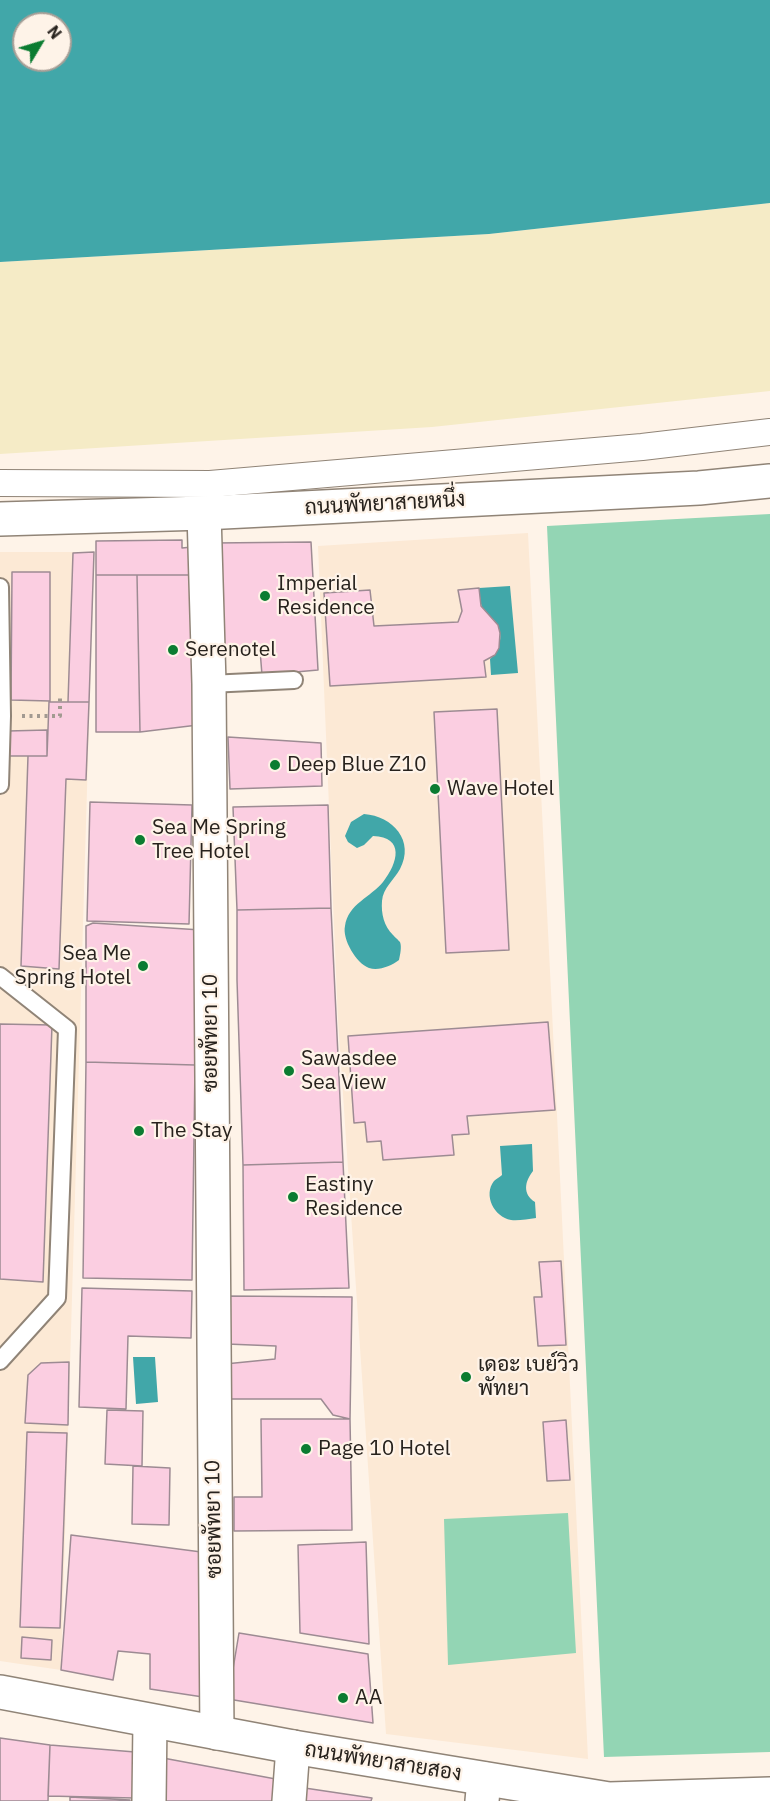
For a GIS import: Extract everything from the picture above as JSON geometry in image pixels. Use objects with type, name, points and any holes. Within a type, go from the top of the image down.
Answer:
[{"type":"main road","name":"ถนนพัทยาสายหนึ่ง","points":[[0,519],[204,513],[699,488],[770,481]]},
{"type":"main road","name":"ซอยพัทยา 10","points":[[204,513],[209,684],[217,1733]]},
{"type":"main road","name":"ถนนพัทยาสายสอง","points":[[0,1692],[292,1747],[483,1790],[609,1799],[770,1794]]},
{"type":"main road","points":[[149,1801],[150,1721]]},
{"type":"main road","points":[[289,1801],[292,1747]]},
{"type":"street","points":[[0,483],[210,484],[642,447],[770,432]]},
{"type":"lane","points":[[0,587],[2,716],[0,785]]},
{"type":"lane","points":[[209,684],[294,680]]},
{"type":"lane","points":[[0,976],[67,1029],[57,1298],[0,1361]]},
{"type":"path","points":[[2,716],[60,716],[60,694]]},
{"type":"shaded area","points":[[528,533],[588,1759],[386,1734],[338,1020],[318,546]]},
{"type":"shaded area","points":[[0,552],[94,552],[61,1670],[0,1661]]},
{"type":"green space","points":[[770,514],[770,1752],[604,1757],[547,526]]},
{"type":"green space","points":[[568,1513],[576,1653],[448,1665],[444,1519]]},
{"type":"sand","points":[[770,203],[770,391],[432,427],[0,454],[0,262],[489,234]]},
{"type":"water","points":[[0,0],[770,0],[770,203],[489,234],[0,262]]},
{"type":"water","points":[[510,586],[518,673],[491,675],[490,659],[498,648],[500,634],[496,623],[482,607],[479,588]]},
{"type":"water","points":[[364,814],[392,825],[403,840],[405,849],[400,869],[387,888],[382,901],[385,924],[400,942],[399,960],[377,969],[369,968],[355,956],[348,944],[345,926],[355,906],[378,887],[388,875],[396,852],[390,841],[383,837],[373,836],[357,848],[348,842],[345,836],[351,822]]},
{"type":"water","points":[[532,1144],[533,1171],[526,1187],[528,1195],[535,1202],[536,1218],[511,1220],[495,1210],[490,1199],[494,1181],[502,1175],[500,1146]]},
{"type":"water","points":[[133,1357],[155,1357],[158,1402],[136,1404]]},
{"type":"building","points":[[182,540],[182,548],[192,547],[190,575],[96,575],[96,541]]},
{"type":"building","name":"Imperial Residence","points":[[311,542],[318,670],[262,675],[260,650],[220,651],[214,543]]},
{"type":"building","points":[[94,552],[89,702],[68,702],[73,553]]},
{"type":"building","points":[[12,572],[50,572],[50,701],[11,700]]},
{"type":"building","points":[[96,575],[137,575],[140,732],[96,732]]},
{"type":"building","points":[[137,575],[190,575],[198,725],[140,732]]},
{"type":"building","points":[[479,588],[481,606],[498,625],[500,633],[499,648],[495,655],[484,661],[486,677],[330,686],[324,593],[370,590],[374,626],[458,622],[462,611],[458,590]]},
{"type":"building","points":[[49,702],[89,702],[86,780],[66,779],[59,969],[21,966],[28,756],[47,756]]},
{"type":"building","points":[[497,709],[509,950],[446,953],[434,712]]},
{"type":"building","points":[[47,730],[47,756],[8,756],[8,731]]},
{"type":"building","name":"Deep Blue Z10","points":[[228,737],[321,743],[322,786],[230,789]]},
{"type":"building","name":"Sea Me Spring Tree Hotel","points":[[90,802],[192,805],[189,924],[87,921]]},
{"type":"building","points":[[328,805],[331,908],[237,910],[233,807]]},
{"type":"building","name":"Sawasdee Sea View","points":[[331,908],[343,1162],[243,1165],[237,910]]},
{"type":"building","name":"Sea Me Spring Hotel","points":[[93,923],[201,930],[195,1065],[86,1062],[86,926]]},
{"type":"building","points":[[548,1022],[555,1110],[467,1116],[469,1134],[452,1135],[454,1155],[383,1160],[381,1141],[367,1142],[365,1122],[354,1123],[348,1036]]},
{"type":"building","points":[[0,1024],[52,1025],[43,1282],[0,1279]]},
{"type":"building","name":"The Stay","points":[[86,1062],[195,1065],[192,1280],[83,1278]]},
{"type":"building","name":"Eastiny Residence","points":[[343,1162],[349,1288],[244,1290],[243,1165]]},
{"type":"building","points":[[561,1261],[566,1345],[538,1346],[534,1297],[542,1297],[539,1262]]},
{"type":"building","points":[[82,1288],[192,1291],[191,1338],[128,1336],[126,1409],[79,1407]]},
{"type":"building","points":[[226,1296],[352,1297],[350,1419],[333,1415],[321,1399],[227,1399],[225,1364],[275,1359],[276,1346],[227,1344]]},
{"type":"building","points":[[69,1362],[68,1425],[25,1423],[28,1375],[41,1363]]},
{"type":"building","points":[[107,1410],[143,1411],[142,1466],[105,1464]]},
{"type":"building","name":"Page 10 Hotel","points":[[261,1419],[350,1419],[352,1530],[234,1531],[234,1497],[262,1497]]},
{"type":"building","points":[[566,1420],[570,1480],[547,1481],[543,1422]]},
{"type":"building","points":[[27,1432],[67,1433],[60,1628],[20,1627]]},
{"type":"building","points":[[133,1466],[170,1468],[169,1525],[132,1524]]},
{"type":"building","points":[[71,1535],[209,1553],[203,1697],[150,1689],[150,1654],[118,1651],[113,1680],[61,1670]]},
{"type":"building","points":[[366,1542],[369,1644],[300,1633],[298,1545]]},
{"type":"building","points":[[239,1633],[368,1654],[373,1723],[228,1699]]},
{"type":"building","points":[[22,1637],[52,1640],[51,1660],[21,1658]]},
{"type":"building","points":[[0,1738],[50,1745],[48,1801],[0,1801]]},
{"type":"building","points":[[50,1745],[135,1752],[134,1798],[48,1796]]},
{"type":"building","points":[[163,1758],[281,1780],[280,1801],[160,1801]]},
{"type":"building","points":[[298,1787],[372,1798],[371,1801],[297,1801]]},
{"type":"building","points":[[70,1797],[130,1800],[130,1801],[70,1801]]},
{"type":"place","name":"Imperial Residence","points":[[265,596]]},
{"type":"place","name":"Serenotel","points":[[173,650]]},
{"type":"place","name":"Deep Blue Z10","points":[[275,765]]},
{"type":"place","name":"Wave Hotel","points":[[435,789]]},
{"type":"place","name":"Sea Me Spring Tree Hotel","points":[[140,840]]},
{"type":"place","name":"Sea Me Spring Hotel","points":[[143,966]]},
{"type":"place","name":"Sawasdee Sea View","points":[[289,1071]]},
{"type":"place","name":"The Stay","points":[[139,1131]]},
{"type":"place","name":"Eastiny Residence","points":[[293,1197]]},
{"type":"place","name":"เดอะ เบย์วิว พัทยา","points":[[466,1377]]},
{"type":"place","name":"Page 10 Hotel","points":[[306,1449]]},
{"type":"place","name":"AA","points":[[343,1698]]}]
